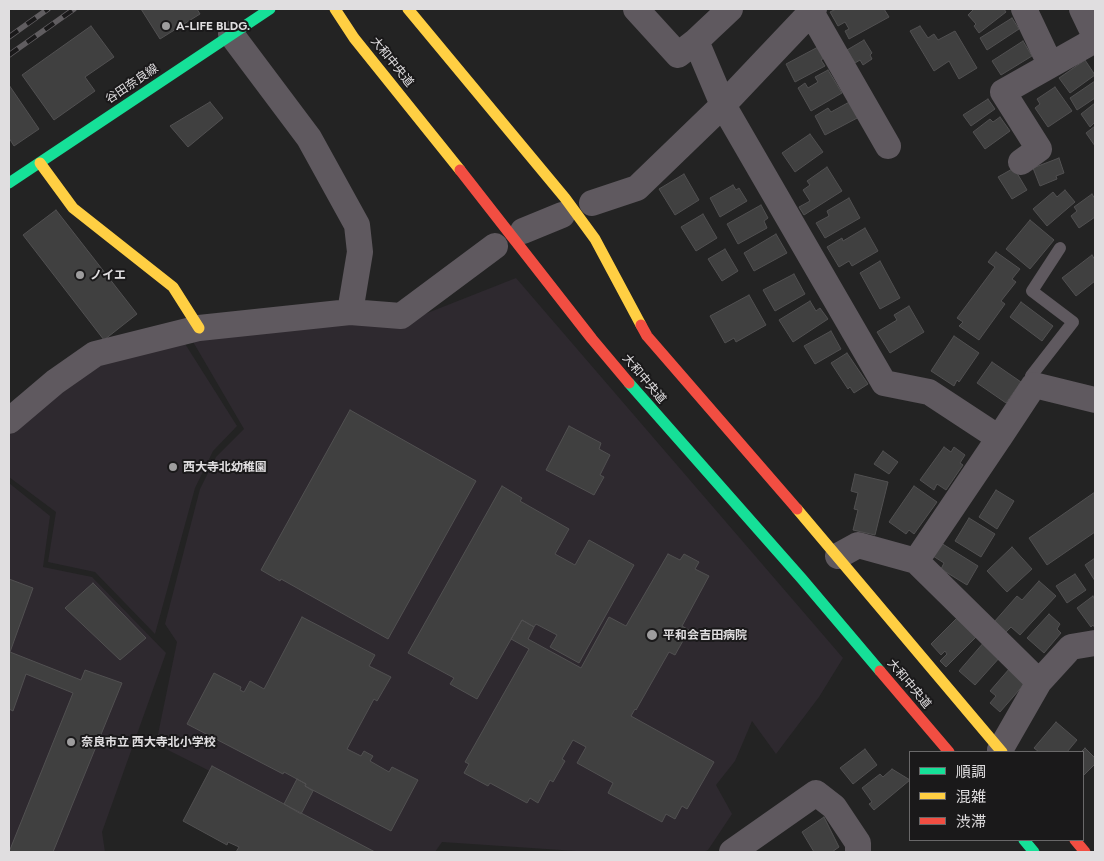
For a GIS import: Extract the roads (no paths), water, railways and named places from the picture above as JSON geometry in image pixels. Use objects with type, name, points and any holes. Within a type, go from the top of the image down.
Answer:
[{"type":"street","name":"谷田奈良線","points":[[9,183],[270,9]]},
{"type":"street","name":"大和中央道","points":[[334,9],[354,38],[488,205],[592,339],[675,436],[802,578],[948,751]]},
{"type":"street","points":[[408,9],[565,198],[595,239],[647,336],[838,556],[1001,751],[1038,682],[1071,647],[1095,643]]},
{"type":"street","points":[[636,9],[678,55],[730,9]]},
{"type":"street","points":[[1024,9],[1050,64]]},
{"type":"street","points":[[1022,162],[1039,148],[1003,92],[1095,38],[1082,9]]},
{"type":"street","points":[[592,203],[636,188],[723,105],[813,11],[888,146]]},
{"type":"street","points":[[231,34],[309,138],[357,225],[360,252],[350,312]]},
{"type":"street","points":[[696,41],[723,105],[884,383],[929,392],[999,438]]},
{"type":"street","points":[[40,163],[73,208],[173,287],[199,328]]},
{"type":"street","points":[[523,231],[562,215]]},
{"type":"street","points":[[9,421],[55,382],[95,354],[199,328],[350,312],[401,316],[495,246]]},
{"type":"street","points":[[916,561],[1034,385],[1095,400]]},
{"type":"street","points":[[838,556],[858,546],[916,561],[1038,682]]},
{"type":"street","points":[[732,852],[816,793],[834,806],[858,844],[858,852]]},
{"type":"street","points":[[1025,841],[1034,852]]},
{"type":"street","points":[[1075,841],[1085,852]]},
{"type":"lane","points":[[1034,385],[1031,376],[1073,322],[1032,291],[1060,248]]},
{"type":"railway","points":[[9,37],[48,9]]},
{"type":"railway","points":[[9,55],[74,9]]},
{"type":"place","name":"A-LIFE BLDG.","points":[[166,26]]},
{"type":"place","name":"ノイエ","points":[[80,275]]},
{"type":"place","name":"西大寺北幼稚園","points":[[173,467]]},
{"type":"place","name":"平和会吉田病院","points":[[652,635]]},
{"type":"place","name":"奈良市立 西大寺北小学校","points":[[71,742]]}]
